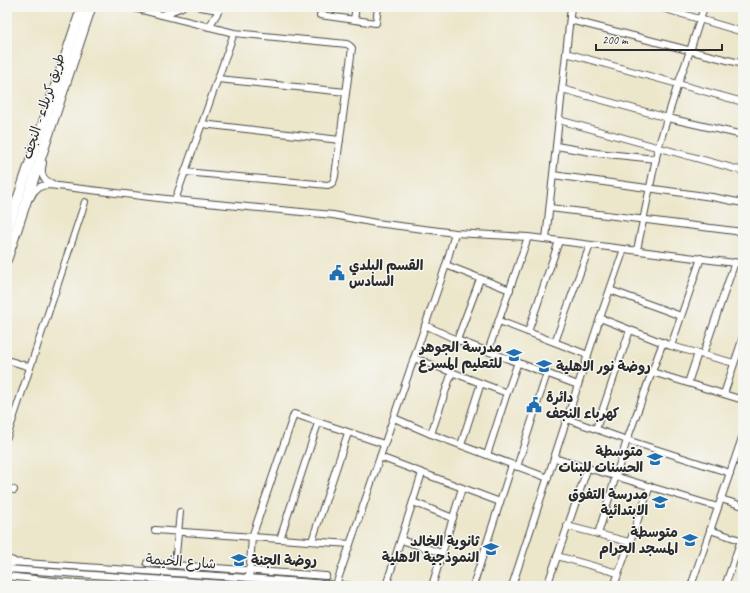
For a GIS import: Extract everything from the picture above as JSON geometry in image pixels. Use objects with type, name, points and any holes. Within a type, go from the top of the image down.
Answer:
[{"type":"highway","points":[[7,230],[82,7]]},
{"type":"highway","name":"طريق کربلاء - النجف","points":[[8,256],[91,7]]},
{"type":"street","points":[[130,7],[234,33],[339,44],[350,46],[352,48],[334,181],[332,184],[328,185],[185,172]]},
{"type":"street","points":[[162,15],[182,7]]},
{"type":"street","points":[[200,7],[220,9],[209,27]]},
{"type":"street","points":[[354,19],[356,7]]},
{"type":"street","points":[[320,15],[376,23],[378,7]]},
{"type":"street","points":[[546,240],[571,7]]},
{"type":"street","points":[[659,7],[743,32]]},
{"type":"street","points":[[637,250],[658,148],[704,7]]},
{"type":"street","points":[[570,20],[743,64]]},
{"type":"street","points":[[175,200],[234,33]]},
{"type":"street","points":[[566,54],[743,102]]},
{"type":"street","points":[[218,79],[346,92]]},
{"type":"street","points":[[562,89],[668,118],[743,135]]},
{"type":"street","points":[[57,111],[41,172],[42,176],[47,181],[60,186]]},
{"type":"street","points":[[559,120],[743,171]]},
{"type":"street","points":[[202,124],[340,140]]},
{"type":"street","points":[[556,146],[597,153],[656,159]]},
{"type":"street","points":[[553,174],[712,197],[743,203]]},
{"type":"street","points":[[8,256],[17,238],[32,194],[35,190],[44,185],[175,200],[333,215],[376,223],[455,233],[528,237],[740,262],[688,383]]},
{"type":"street","points":[[7,437],[85,202]]},
{"type":"street","points":[[550,208],[743,232]]},
{"type":"street","points":[[336,585],[446,265],[455,233]]},
{"type":"street","points":[[488,351],[528,237]]},
{"type":"street","points":[[528,332],[559,241]]},
{"type":"street","points":[[555,342],[590,245]]},
{"type":"street","points":[[512,586],[624,249]]},
{"type":"street","points":[[671,346],[701,258]]},
{"type":"street","points":[[446,265],[510,290]]},
{"type":"street","points":[[457,340],[480,279]]},
{"type":"street","points":[[610,290],[681,316]]},
{"type":"street","points":[[600,318],[671,346],[734,363]]},
{"type":"street","points":[[499,321],[588,355]]},
{"type":"street","points":[[425,325],[457,340],[578,385]]},
{"type":"street","points":[[596,429],[630,330]]},
{"type":"street","points":[[724,394],[743,337]]},
{"type":"street","points":[[598,534],[627,440],[663,342]]},
{"type":"street","points":[[414,358],[507,393]]},
{"type":"street","points":[[7,360],[30,367]]},
{"type":"street","points":[[487,455],[518,362]]},
{"type":"street","points":[[431,434],[452,372]]},
{"type":"street","points":[[652,372],[743,400]]},
{"type":"street","points":[[473,586],[500,502],[515,466],[547,373]]},
{"type":"street","points":[[461,445],[481,383]]},
{"type":"street","points":[[249,578],[252,537],[294,414],[384,444]]},
{"type":"street","points":[[394,418],[431,434],[548,478]]},
{"type":"street","points":[[567,419],[730,473]]},
{"type":"street","points":[[280,539],[318,423]]},
{"type":"street","points":[[312,541],[348,433]]},
{"type":"street","points":[[690,586],[742,438]]},
{"type":"street","points":[[380,457],[500,502]]},
{"type":"street","points":[[554,458],[718,507]]},
{"type":"street","points":[[547,586],[588,467]]},
{"type":"street","points":[[386,586],[422,473]]},
{"type":"street","points":[[614,586],[650,486]]},
{"type":"street","points":[[7,488],[14,490]]},
{"type":"street","points":[[432,586],[462,488]]},
{"type":"street","points":[[721,500],[743,506]]},
{"type":"street","points":[[413,502],[453,518]]},
{"type":"street","points":[[175,565],[180,512]]},
{"type":"street","points":[[567,526],[629,542]]},
{"type":"street","points":[[155,530],[350,544]]},
{"type":"street","points":[[710,530],[742,541],[725,586]]},
{"type":"street","points":[[401,540],[442,553]]},
{"type":"street","points":[[557,556],[618,573]]},
{"type":"street","name":"شارع الخيمة","points":[[8,563],[135,570],[353,586]]},
{"type":"street","name":"شارع الخيمة","points":[[8,563],[119,577],[254,586]]},
{"type":"street","points":[[147,563],[326,576]]},
{"type":"street","points":[[134,578],[136,574],[135,570]]},
{"type":"street","points":[[159,580],[160,572]]},
{"type":"street","points":[[7,576],[61,584],[125,586]]},
{"type":"street","points":[[118,586],[119,577]]},
{"type":"place","name":"القسم البلدي السادس","points":[[337,273]]},
{"type":"place","name":"مدرسة الجوهر للتعليم المسرع","points":[[514,355]]},
{"type":"place","name":"روضة نور الاهلية","points":[[544,366]]},
{"type":"place","name":"دائرة كهرباء النجف","points":[[534,405]]},
{"type":"place","name":"متوسطة الحسنات للبنات","points":[[655,459]]},
{"type":"place","name":"مدرسة التفوق الابتدائية","points":[[660,502]]},
{"type":"place","name":"متوسطة المسجد الحرام","points":[[690,540]]},
{"type":"place","name":"ثانوية الخالد النموذجية الاهلية","points":[[491,549]]},
{"type":"place","name":"روضة الجنة","points":[[239,560]]}]
